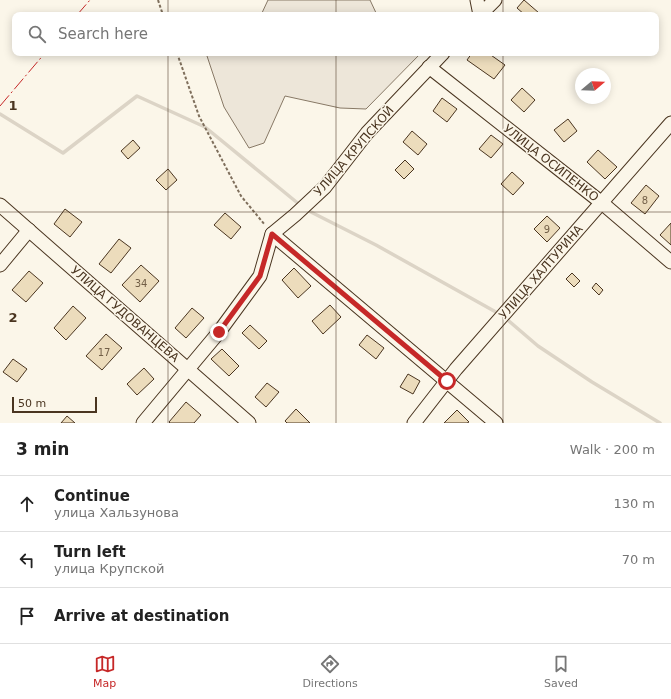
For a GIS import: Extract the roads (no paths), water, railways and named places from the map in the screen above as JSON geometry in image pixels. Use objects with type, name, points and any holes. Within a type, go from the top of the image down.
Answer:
[{"type":"street","points":[[477,0],[479,12]]},
{"type":"street","points":[[483,12],[495,0]]},
{"type":"street","name":"УЛИЦА КРУПСКОЙ","points":[[272,234],[325,187],[367,133],[440,56]]},
{"type":"street","name":"УЛИЦА ОСИПЕНКО","points":[[429,67],[602,203],[671,262]]},
{"type":"street","name":"УЛИЦА ХАЛТУРИНА","points":[[414,423],[466,358],[671,123]]},
{"type":"street","name":"УЛИЦА ГУДОВАНЦЕВА","points":[[0,205],[249,423]]},
{"type":"street","points":[[0,265],[29,230]]},
{"type":"street","points":[[143,423],[219,332],[260,276],[272,234],[496,423]]},
{"type":"waterway","points":[[0,114],[63,153],[137,96],[205,127],[300,205]]},
{"type":"waterway","points":[[305,209],[376,245],[503,316],[538,346],[592,382],[660,423]]}]
